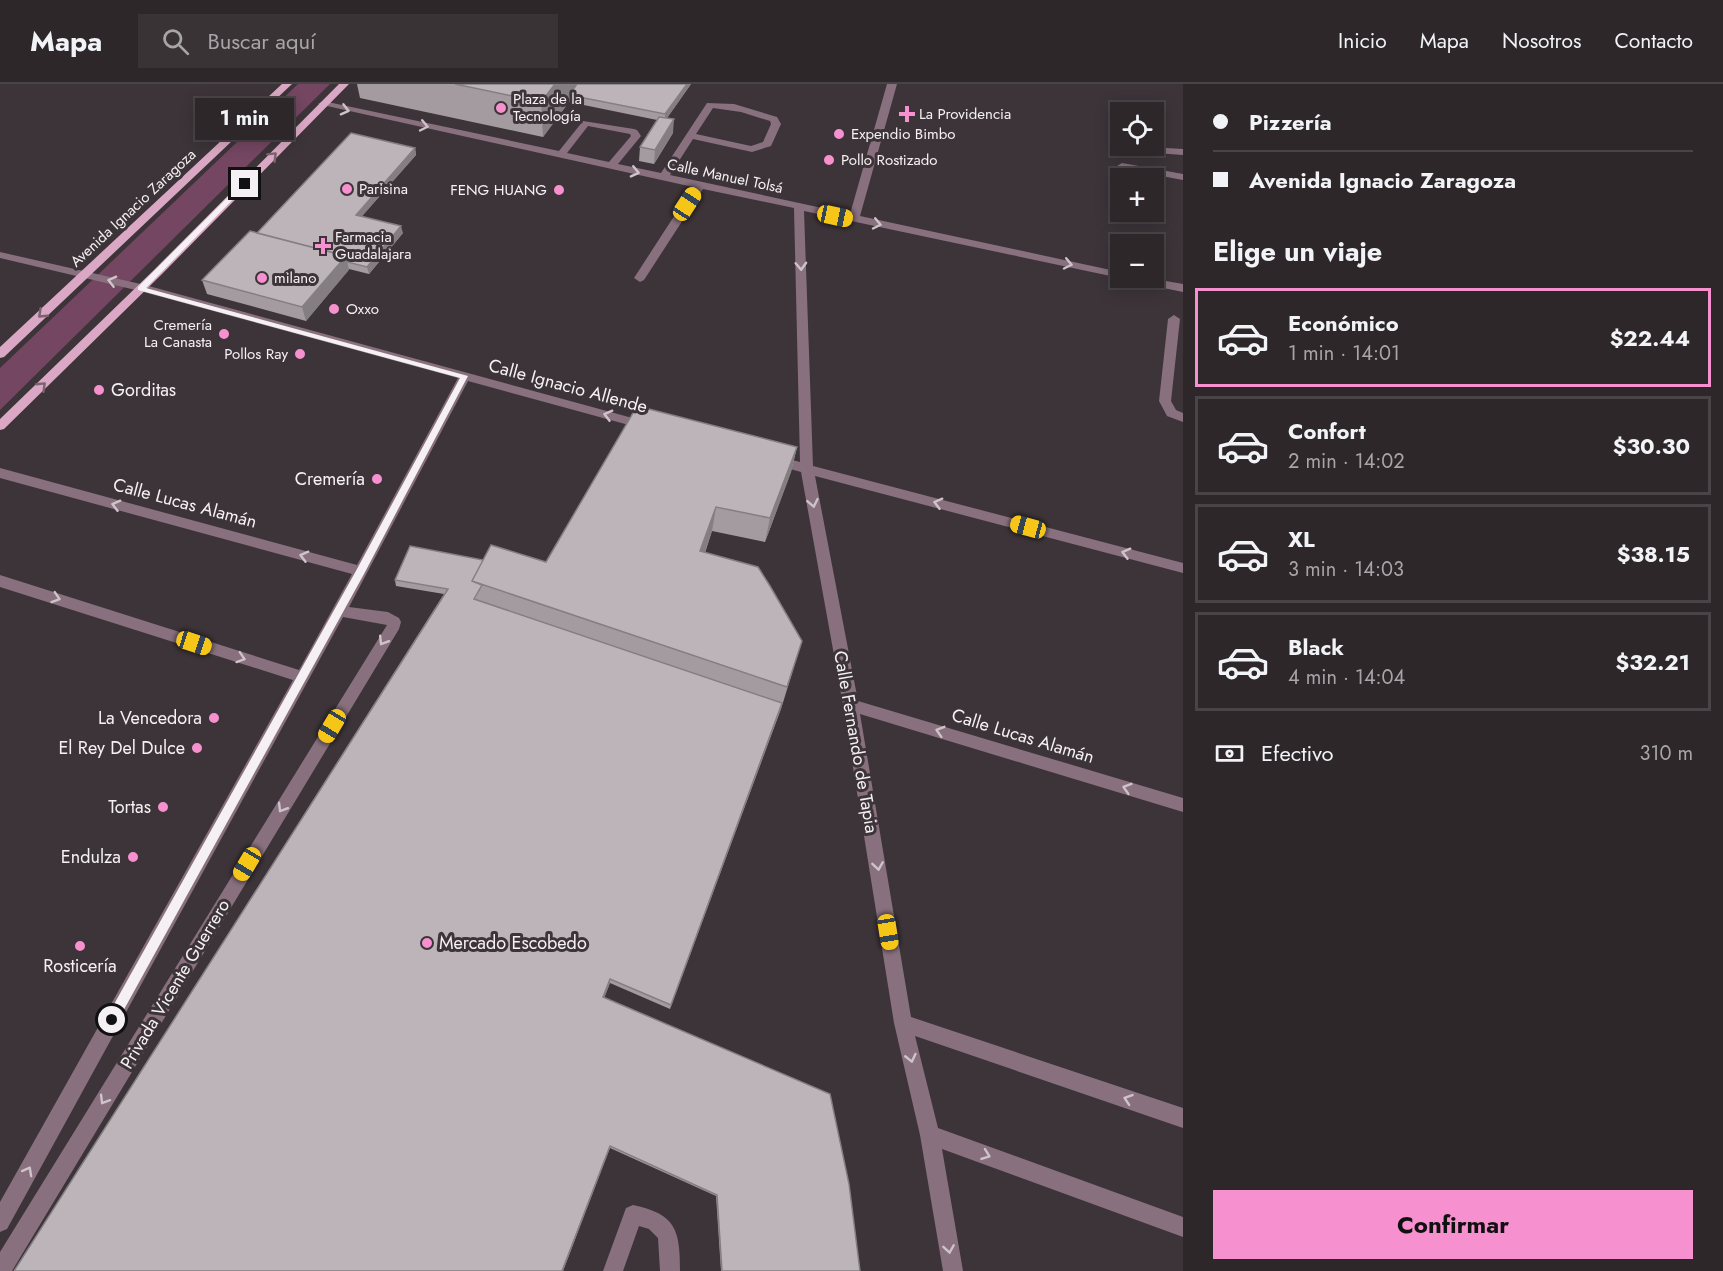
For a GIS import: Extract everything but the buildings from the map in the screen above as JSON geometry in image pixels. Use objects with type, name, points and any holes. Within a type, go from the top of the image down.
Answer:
[{"type":"main road","name":"Avenida Ignacio Zaragoza","points":[[0,354],[287,84]]},
{"type":"main road","points":[[0,426],[344,84]]},
{"type":"street","points":[[854,219],[892,84]]},
{"type":"street","name":"Calle Manuel Tolsá","points":[[323,104],[529,143],[561,155],[663,178],[1110,273]]},
{"type":"street","points":[[663,178],[689,135],[710,105],[765,116],[774,119],[776,124],[767,144],[752,149],[689,135]]},
{"type":"street","points":[[561,155],[586,123],[634,132],[636,136],[610,166]]},
{"type":"street","points":[[1164,151],[1183,152]]},
{"type":"street","points":[[1122,166],[1183,177]]},
{"type":"street","points":[[640,278],[699,186]]},
{"type":"street","name":"Calle Fernando de Tapia","points":[[799,208],[807,469],[851,705],[903,1023],[930,1136],[953,1271]]},
{"type":"street","name":"Calle Ignacio Allende","points":[[0,255],[141,288],[657,428]]},
{"type":"street","points":[[1164,284],[1183,288]]},
{"type":"street","points":[[1174,319],[1165,401],[1171,412],[1183,418]]},
{"type":"street","name":"Privada Vicente Guerrero","points":[[0,1222],[361,572],[465,376]]},
{"type":"street","points":[[764,457],[1183,567]]},
{"type":"street","name":"Calle Lucas Alamán","points":[[0,473],[361,572]]},
{"type":"street","points":[[0,580],[302,677]]},
{"type":"street","name":"Privada Vicente Guerrero","points":[[0,1271],[394,625],[394,622],[388,618],[339,611]]},
{"type":"street","name":"Calle Lucas Alamán","points":[[851,705],[1183,805]]},
{"type":"street","points":[[903,1023],[1183,1118]]},
{"type":"street","points":[[930,1136],[1183,1227]]},
{"type":"street","points":[[613,1271],[633,1215],[668,1230],[670,1271]]},
{"type":"shaded area","points":[[298,84],[330,84],[0,410],[0,368]]},
{"type":"place","name":"Plaza de la Tecnología","points":[[501,108]]},
{"type":"place","name":"La Providencia","points":[[907,114]]},
{"type":"place","name":"Expendio Bimbo","points":[[839,134]]},
{"type":"place","name":"Pollo Rostizado","points":[[829,160]]},
{"type":"place","name":"Parisina","points":[[347,189]]},
{"type":"place","name":"FENG HUANG","points":[[559,190]]},
{"type":"place","name":"Farmacia Guadalajara","points":[[323,246]]},
{"type":"place","name":"milano","points":[[262,278]]},
{"type":"place","name":"Oxxo","points":[[334,309]]},
{"type":"place","name":"Cremería La Canasta","points":[[224,334]]},
{"type":"place","name":"Pollos Ray","points":[[300,354]]},
{"type":"place","name":"Gorditas","points":[[99,390]]},
{"type":"place","name":"Cremería","points":[[377,479]]},
{"type":"place","name":"La Vencedora","points":[[214,718]]},
{"type":"place","name":"El Rey Del Dulce","points":[[197,748]]},
{"type":"place","name":"Tortas","points":[[163,807]]},
{"type":"place","name":"Endulza","points":[[133,857]]},
{"type":"place","name":"Mercado Escobedo","points":[[427,943]]},
{"type":"place","name":"Rosticería","points":[[80,946]]},
{"type":"route","points":[[112,1020],[361,572],[465,376],[141,288],[245,184]]}]
